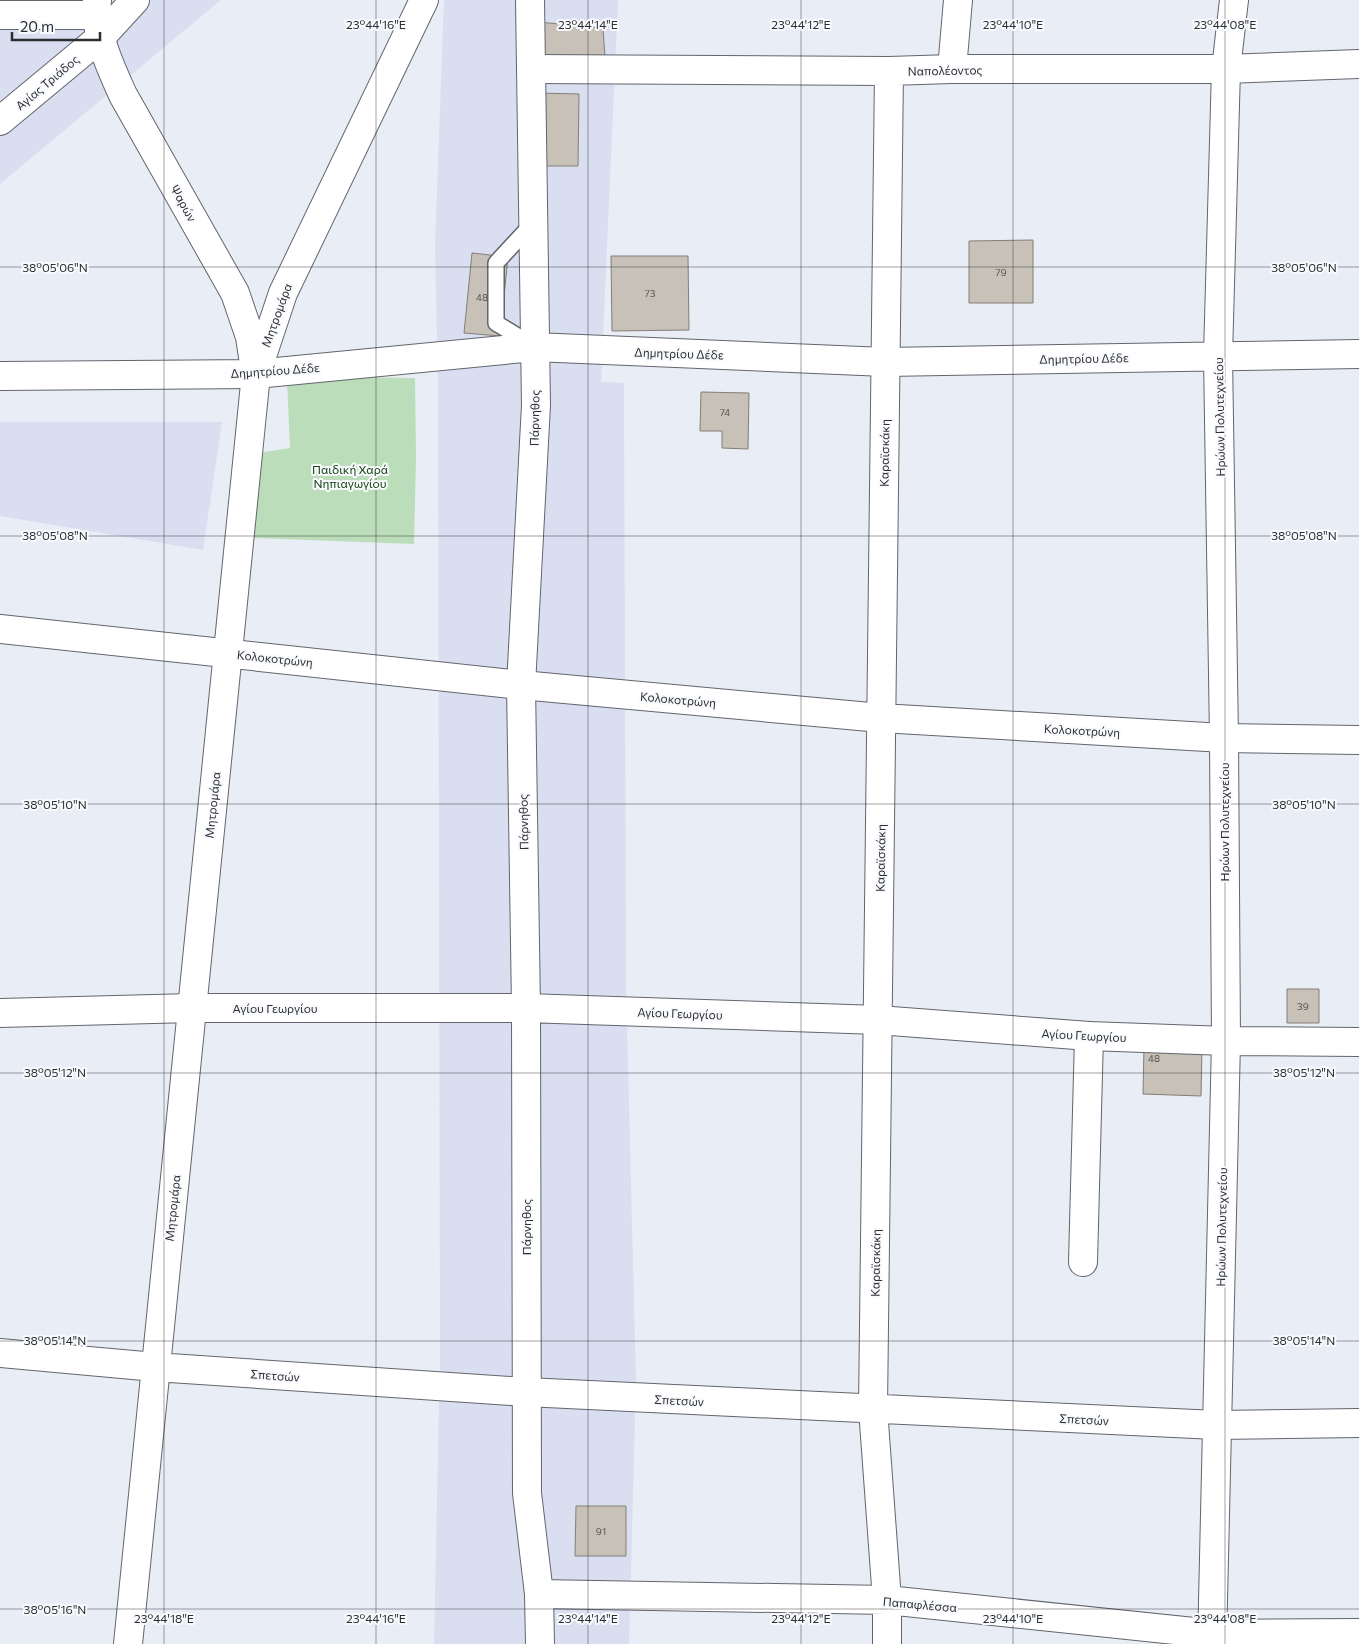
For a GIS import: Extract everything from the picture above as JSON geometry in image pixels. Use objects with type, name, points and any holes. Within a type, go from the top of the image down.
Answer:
[{"type":"street","name":"Αγίας Τριάδος","points":[[0,121],[98,17],[135,0]]},
{"type":"street","name":"Μητρομάρα","points":[[128,1644],[256,374],[283,293],[424,0]]},
{"type":"street","name":"Πάρνηθος","points":[[530,0],[536,404],[521,685],[526,1008],[527,1493],[539,1594],[540,1644]]},
{"type":"street","points":[[952,69],[958,0]]},
{"type":"street","name":"Ηρώων Πολυτεχνείου","points":[[1212,1639],[1226,1041],[1224,738],[1218,356],[1226,69],[1234,0]]},
{"type":"street","points":[[0,16],[98,17]]},
{"type":"street","name":"Ψαρών","points":[[98,17],[110,67],[123,95],[234,293],[250,337],[256,374]]},
{"type":"street","name":"Ναπολέοντος","points":[[531,69],[889,71],[952,69],[1226,69],[1359,64]]},
{"type":"street","name":"Καραϊσκάκη","points":[[886,1644],[887,1600],[873,1409],[889,71]]},
{"type":"street","name":"Δημητρίου Δέδε","points":[[0,376],[256,374],[534,346],[885,362],[1359,354]]},
{"type":"street","name":"Κολοκοτρώνη","points":[[0,628],[521,685],[881,718],[1224,738],[1359,740]]},
{"type":"street","name":"Αγίου Γεωργίου","points":[[0,1013],[192,1008],[526,1008],[878,1020],[1089,1036],[1226,1041],[1359,1042]]},
{"type":"street","points":[[1083,1262],[1089,1036]]},
{"type":"street","name":"Σπετσών","points":[[0,1353],[526,1392],[1216,1425],[1359,1424]]},
{"type":"street","name":"Παπαφλέσσα","points":[[539,1594],[887,1600],[1212,1639],[1359,1633]]},
{"type":"lane","points":[[533,223],[496,263],[496,323],[534,346]]},
{"type":"shaded area","points":[[0,0],[221,0],[0,184]]},
{"type":"shaded area","points":[[444,0],[618,0],[601,382],[624,383],[626,986],[636,1381],[629,1644],[434,1644],[440,1357],[438,393],[435,245]]},
{"type":"shaded area","points":[[0,422],[222,422],[203,550],[0,516]]},
{"type":"green space","name":"Παιδική Χαρά Νηπιαγωγίου","points":[[351,377],[415,378],[414,544],[253,538],[258,453],[290,448],[287,380]]},
{"type":"building","points":[[538,22],[603,28],[605,58],[539,60]]},
{"type":"building","points":[[539,93],[579,94],[578,166],[539,166]]},
{"type":"building","points":[[1033,240],[1033,303],[969,303],[969,241]]},
{"type":"building","points":[[472,253],[508,257],[500,336],[464,333]]},
{"type":"building","points":[[611,256],[688,256],[689,330],[612,331]]},
{"type":"building","points":[[701,392],[749,393],[748,449],[722,448],[722,431],[700,431]]},
{"type":"building","points":[[1287,989],[1319,989],[1319,1023],[1287,1023]]},
{"type":"building","points":[[1144,1046],[1202,1048],[1201,1096],[1143,1094]]},
{"type":"building","points":[[576,1506],[626,1506],[626,1556],[575,1556]]}]
